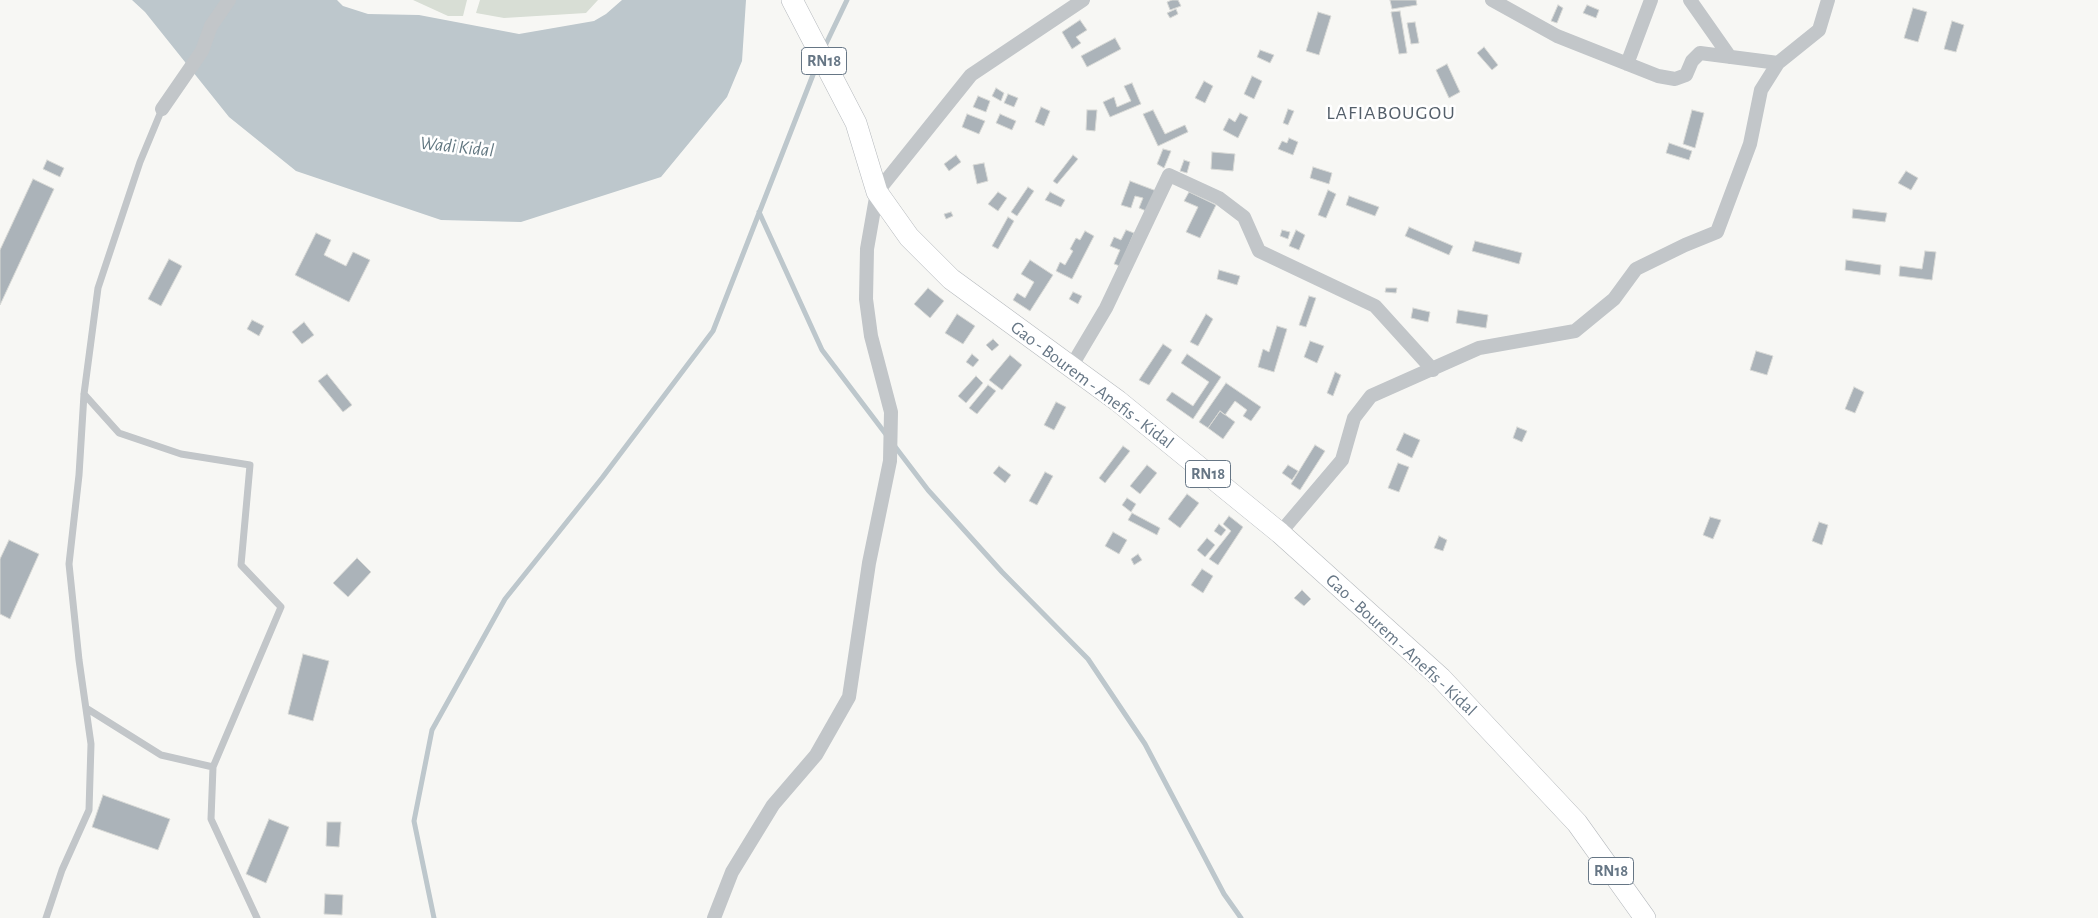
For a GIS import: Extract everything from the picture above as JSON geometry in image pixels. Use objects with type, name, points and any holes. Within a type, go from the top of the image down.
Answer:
[{"type":"main road","name":"Gao - Bourem - Anefis - Kidal","points":[[792,0],[856,123],[877,192],[909,237],[951,279],[1118,401],[1280,533],[1441,678],[1577,824],[1645,918]]},
{"type":"street","points":[[162,108],[202,51],[211,26],[229,0]]},
{"type":"street","points":[[714,918],[732,872],[773,804],[816,755],[849,697],[869,563],[890,460],[891,412],[871,336],[866,299],[867,249],[877,192],[971,75],[1083,0]]},
{"type":"street","points":[[1492,0],[1557,36],[1658,76],[1675,79],[1686,75],[1692,61],[1700,53],[1778,63]]},
{"type":"street","points":[[1627,64],[1651,0]]},
{"type":"street","points":[[1690,0],[1730,57]]},
{"type":"street","points":[[1280,533],[1342,460],[1354,418],[1371,396],[1479,348],[1575,331],[1614,299],[1636,269],[1685,245],[1718,232],[1750,144],[1761,90],[1778,63],[1819,30],[1828,0]]},
{"type":"street","points":[[1071,366],[1106,308],[1169,175],[1219,198],[1244,217],[1259,251],[1375,306],[1433,370]]},
{"type":"lane","points":[[46,918],[62,870],[89,810],[91,744],[68,564],[79,475],[84,394],[98,288],[140,162],[162,108]]},
{"type":"lane","points":[[84,394],[119,433],[182,454],[250,465],[241,565],[281,607],[213,767],[211,819],[258,918]]},
{"type":"lane","points":[[86,708],[161,755],[213,767]]},
{"type":"shaded area","points":[[413,0],[467,0],[463,16],[448,16]]},
{"type":"shaded area","points":[[480,0],[598,0],[586,13],[504,18],[476,13]]},
{"type":"water","name":"Wadi Kidal","points":[[132,0],[337,0],[343,6],[368,14],[419,15],[519,34],[594,21],[606,14],[622,0],[746,0],[742,61],[727,97],[661,177],[521,222],[441,220],[296,171],[229,117],[145,12]]},
{"type":"building","points":[[1178,0],[1181,6],[1170,10],[1167,2]]},
{"type":"building","points":[[1390,0],[1416,0],[1417,5],[1392,9]]},
{"type":"building","points":[[1558,5],[1563,8],[1557,23],[1551,21]]},
{"type":"building","points":[[1587,5],[1599,10],[1596,18],[1583,13]]},
{"type":"building","points":[[1913,8],[1927,12],[1918,42],[1904,38]]},
{"type":"building","points":[[1176,9],[1178,14],[1170,18],[1167,13]]},
{"type":"building","points":[[1400,11],[1407,53],[1399,54],[1391,12]]},
{"type":"building","points":[[1318,12],[1331,16],[1319,55],[1306,51]]},
{"type":"building","points":[[1080,20],[1087,30],[1076,37],[1081,43],[1072,49],[1062,32]]},
{"type":"building","points":[[1952,21],[1964,25],[1956,52],[1944,49]]},
{"type":"building","points":[[1415,22],[1419,43],[1411,44],[1407,23]]},
{"type":"building","points":[[1115,38],[1121,49],[1087,67],[1081,56]]},
{"type":"building","points":[[1484,47],[1498,65],[1492,70],[1477,53]]},
{"type":"building","points":[[1260,50],[1274,55],[1270,63],[1257,57]]},
{"type":"building","points":[[1447,64],[1460,92],[1449,98],[1436,70]]},
{"type":"building","points":[[1252,76],[1262,81],[1254,99],[1244,94]]},
{"type":"building","points":[[1204,81],[1213,86],[1205,103],[1195,98]]},
{"type":"building","points":[[1132,83],[1141,104],[1110,117],[1103,102],[1114,97],[1117,107],[1131,101],[1124,86]]},
{"type":"building","points":[[996,88],[1004,93],[1001,101],[992,96]]},
{"type":"building","points":[[1008,94],[1018,98],[1014,107],[1004,103]]},
{"type":"building","points":[[978,96],[990,101],[986,112],[973,107]]},
{"type":"building","points":[[1041,107],[1050,111],[1044,126],[1035,122]]},
{"type":"building","points":[[1288,109],[1294,111],[1288,125],[1283,123]]},
{"type":"building","points":[[1087,110],[1097,110],[1095,131],[1086,130]]},
{"type":"building","points":[[1153,110],[1165,134],[1185,125],[1188,132],[1158,146],[1143,114]]},
{"type":"building","points":[[1692,110],[1704,113],[1695,148],[1683,144]]},
{"type":"building","points":[[1240,113],[1248,117],[1238,138],[1223,130],[1229,118],[1235,122]]},
{"type":"building","points":[[967,114],[985,121],[979,134],[962,127]]},
{"type":"building","points":[[1000,114],[1016,121],[1012,130],[996,123]]},
{"type":"building","points":[[1289,138],[1298,142],[1293,155],[1278,149],[1282,141],[1287,143]]},
{"type":"building","points":[[1669,143],[1692,151],[1689,160],[1666,153]]},
{"type":"building","points":[[1163,149],[1171,151],[1164,168],[1157,164]]},
{"type":"building","points":[[1212,152],[1235,154],[1233,171],[1211,169]]},
{"type":"building","points":[[956,155],[961,162],[949,171],[944,164]]},
{"type":"building","points":[[1073,155],[1078,159],[1057,184],[1053,181]]},
{"type":"building","points":[[47,160],[64,168],[60,177],[43,169]]},
{"type":"building","points":[[1184,160],[1190,162],[1187,173],[1180,171]]},
{"type":"building","points":[[984,163],[988,181],[977,184],[973,165]]},
{"type":"building","points":[[1313,167],[1332,173],[1329,184],[1310,178]]},
{"type":"building","points":[[1906,171],[1918,178],[1911,190],[1898,183]]},
{"type":"building","points":[[33,179],[54,189],[0,305],[0,250]]},
{"type":"building","points":[[1130,181],[1159,192],[1151,213],[1139,208],[1143,198],[1135,196],[1131,208],[1121,205]]},
{"type":"building","points":[[1028,187],[1034,191],[1017,216],[1011,212]]},
{"type":"building","points":[[1328,190],[1336,194],[1326,218],[1318,215]]},
{"type":"building","points":[[998,192],[1007,198],[998,211],[988,204]]},
{"type":"building","points":[[1050,192],[1065,200],[1061,207],[1045,200]]},
{"type":"building","points":[[1189,192],[1216,205],[1200,238],[1186,232],[1198,207],[1184,201]]},
{"type":"building","points":[[1349,196],[1379,207],[1375,216],[1346,205]]},
{"type":"building","points":[[1853,209],[1887,213],[1885,222],[1852,218]]},
{"type":"building","points":[[951,212],[953,216],[946,219],[944,214]]},
{"type":"building","points":[[1008,217],[1014,221],[998,249],[992,246]]},
{"type":"building","points":[[1409,227],[1453,246],[1449,255],[1405,236]]},
{"type":"building","points":[[1126,230],[1134,233],[1120,266],[1114,264],[1120,250],[1110,246],[1114,237],[1121,240]]},
{"type":"building","points":[[1282,230],[1290,232],[1288,239],[1280,236]]},
{"type":"building","points":[[1296,230],[1305,235],[1299,250],[1289,246]]},
{"type":"building","points":[[1085,231],[1094,236],[1072,279],[1056,271],[1060,262],[1065,265],[1073,251],[1070,249],[1076,238],[1080,240]]},
{"type":"building","points":[[316,233],[331,240],[324,255],[346,266],[353,252],[370,260],[349,302],[295,275]]},
{"type":"building","points":[[1475,241],[1522,253],[1519,264],[1472,251]]},
{"type":"building","points":[[1925,251],[1936,252],[1932,280],[1899,276],[1900,266],[1922,269]]},
{"type":"building","points":[[169,259],[182,266],[161,306],[148,299]]},
{"type":"building","points":[[1030,260],[1053,275],[1030,311],[1013,300],[1017,293],[1025,298],[1034,282],[1021,274]]},
{"type":"building","points":[[1846,260],[1881,265],[1880,275],[1845,270]]},
{"type":"building","points":[[1219,270],[1240,276],[1237,285],[1217,279]]},
{"type":"building","points":[[928,288],[944,301],[930,318],[914,304]]},
{"type":"building","points":[[1386,288],[1397,288],[1396,293],[1385,292]]},
{"type":"building","points":[[1073,292],[1082,296],[1078,304],[1069,299]]},
{"type":"building","points":[[1309,296],[1316,298],[1306,327],[1299,325]]},
{"type":"building","points":[[1413,308],[1430,312],[1428,322],[1411,318]]},
{"type":"building","points":[[1458,310],[1488,315],[1486,328],[1456,323]]},
{"type":"building","points":[[957,314],[975,326],[963,344],[945,333]]},
{"type":"building","points":[[1206,314],[1213,319],[1198,346],[1190,342]]},
{"type":"building","points":[[252,320],[264,326],[259,336],[247,329]]},
{"type":"building","points":[[304,322],[314,335],[302,344],[292,332]]},
{"type":"building","points":[[1277,326],[1287,329],[1274,372],[1258,367],[1263,349],[1269,352]]},
{"type":"building","points":[[993,339],[999,345],[992,351],[986,345]]},
{"type":"building","points":[[1310,341],[1324,346],[1317,363],[1304,357]]},
{"type":"building","points":[[1163,344],[1172,350],[1149,385],[1139,380]]},
{"type":"building","points":[[1756,351],[1773,356],[1767,375],[1750,370]]},
{"type":"building","points":[[972,354],[979,360],[973,367],[966,362]]},
{"type":"building","points":[[1187,354],[1221,377],[1193,419],[1166,400],[1172,392],[1193,406],[1209,382],[1181,363]]},
{"type":"building","points":[[1010,355],[1022,365],[1002,390],[989,380]]},
{"type":"building","points":[[1335,372],[1341,375],[1333,396],[1327,393]]},
{"type":"building","points":[[327,374],[352,405],[343,412],[318,381]]},
{"type":"building","points":[[976,376],[983,383],[966,403],[958,396]]},
{"type":"building","points":[[1226,383],[1261,407],[1251,421],[1243,416],[1247,410],[1235,401],[1225,415],[1220,411],[1208,428],[1199,422]]},
{"type":"building","points":[[988,385],[996,391],[977,414],[969,408]]},
{"type":"building","points":[[1854,387],[1864,392],[1855,413],[1845,409]]},
{"type":"building","points":[[1056,402],[1066,407],[1054,430],[1044,425]]},
{"type":"building","points":[[1220,411],[1235,422],[1223,439],[1208,428]]},
{"type":"building","points":[[1517,427],[1527,431],[1522,442],[1513,438]]},
{"type":"building","points":[[1404,433],[1420,440],[1412,458],[1396,450]]},
{"type":"building","points":[[1315,445],[1325,451],[1300,490],[1291,484]]},
{"type":"building","points":[[1123,446],[1130,451],[1105,483],[1099,478]]},
{"type":"building","points":[[1398,463],[1409,467],[1399,492],[1388,488]]},
{"type":"building","points":[[1147,465],[1157,473],[1140,494],[1130,486]]},
{"type":"building","points":[[1288,465],[1298,471],[1292,480],[1282,473]]},
{"type":"building","points":[[999,466],[1011,475],[1005,483],[993,473]]},
{"type":"building","points":[[1045,472],[1053,476],[1037,505],[1029,501]]},
{"type":"building","points":[[1187,494],[1199,503],[1180,528],[1168,519]]},
{"type":"building","points":[[1127,498],[1136,504],[1131,512],[1122,505]]},
{"type":"building","points":[[1132,513],[1160,528],[1157,535],[1128,520]]},
{"type":"building","points":[[1229,516],[1243,527],[1218,565],[1209,559],[1231,531],[1223,524]]},
{"type":"building","points":[[1710,517],[1721,520],[1713,539],[1703,535]]},
{"type":"building","points":[[1819,522],[1828,525],[1822,545],[1812,541]]},
{"type":"building","points":[[1219,524],[1226,530],[1221,536],[1214,531]]},
{"type":"building","points":[[1113,532],[1127,540],[1119,554],[1105,546]]},
{"type":"building","points":[[1439,536],[1447,540],[1443,551],[1434,548]]},
{"type":"building","points":[[1207,538],[1215,545],[1205,557],[1197,550]]},
{"type":"building","points":[[9,540],[39,554],[10,619],[0,614],[0,559]]},
{"type":"building","points":[[1138,554],[1142,560],[1134,565],[1131,559]]},
{"type":"building","points":[[357,558],[371,572],[348,597],[333,583]]},
{"type":"building","points":[[1202,569],[1213,576],[1203,593],[1191,585]]},
{"type":"building","points":[[1302,590],[1311,599],[1304,606],[1294,598]]},
{"type":"building","points":[[303,654],[329,661],[313,721],[288,714]]},
{"type":"building","points":[[103,795],[170,819],[158,850],[92,827]]},
{"type":"building","points":[[269,819],[289,827],[266,883],[246,874]]},
{"type":"building","points":[[327,822],[341,822],[339,847],[326,846]]},
{"type":"building","points":[[325,894],[343,895],[342,915],[324,914]]},
{"type":"waterway","points":[[824,48],[847,0]]},
{"type":"waterway","points":[[434,918],[414,821],[432,730],[505,599],[602,478],[713,331],[818,62]]},
{"type":"waterway","points":[[759,212],[822,350],[888,437]]},
{"type":"waterway","points":[[893,444],[928,490],[1002,572],[1088,659],[1145,744],[1224,894],[1241,918]]},
{"type":"district","name":"LAFIABOUGOU","points":[[1391,113]]}]
